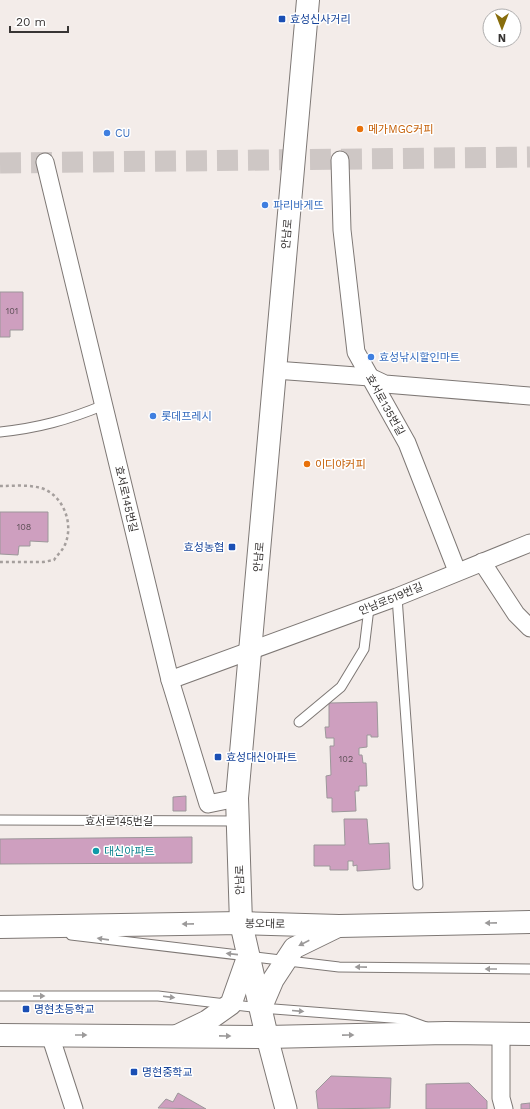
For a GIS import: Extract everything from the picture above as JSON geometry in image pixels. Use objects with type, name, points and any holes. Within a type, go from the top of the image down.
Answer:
[{"type":"main road","name":"안남로","points":[[267,1037],[241,923],[237,798],[308,0]]},
{"type":"main road","name":"봉오대로","points":[[5,927],[241,923],[339,926],[530,922]]},
{"type":"main road","points":[[0,1035],[267,1037],[446,1033],[530,1034]]},
{"type":"street","name":"효서로135번길","points":[[340,160],[342,230],[356,352],[407,443],[457,572]]},
{"type":"street","name":"효서로145번길","points":[[46,162],[170,680],[208,804],[237,798]]},
{"type":"street","points":[[275,370],[370,377],[385,384],[530,396]]},
{"type":"street","name":"안남로519번길","points":[[170,680],[369,608],[530,543]]},
{"type":"street","points":[[482,562],[516,614],[530,628]]},
{"type":"street","points":[[261,1008],[273,980],[294,948],[339,926]]},
{"type":"street","points":[[176,1036],[207,1021],[231,1004],[248,956]]},
{"type":"street","points":[[501,1034],[502,1098],[504,1109]]},
{"type":"street","points":[[50,1035],[74,1109]]},
{"type":"street","name":"안남로","points":[[267,1037],[286,1109]]},
{"type":"lane","points":[[0,432],[71,419],[104,405]]},
{"type":"lane","points":[[397,597],[418,885]]},
{"type":"lane","points":[[299,722],[341,687],[364,649],[369,608]]},
{"type":"lane","name":"효서로145번길","points":[[0,820],[238,821]]},
{"type":"lane","points":[[5,927],[339,967],[530,969]]},
{"type":"lane","points":[[0,996],[158,996],[261,1008],[404,1019],[446,1033]]},
{"type":"path","points":[[0,486],[33,486],[53,495],[60,502],[67,515],[69,527],[66,542],[54,560],[43,562],[0,562]]},
{"type":"building","points":[[0,292],[23,292],[23,330],[10,330],[10,337],[0,337]]},
{"type":"building","points":[[0,512],[48,512],[48,542],[30,541],[30,546],[19,546],[18,555],[0,554]]},
{"type":"building","points":[[377,702],[378,737],[371,737],[371,735],[367,735],[367,747],[359,748],[359,755],[362,755],[363,763],[366,763],[367,786],[359,786],[359,791],[355,791],[356,811],[332,812],[332,798],[327,798],[326,776],[331,775],[330,746],[334,746],[334,738],[326,738],[325,727],[329,727],[329,703]]},
{"type":"building","points":[[186,796],[186,811],[173,811],[173,797]]},
{"type":"building","points":[[344,819],[367,819],[369,844],[389,843],[390,869],[357,871],[357,865],[353,866],[353,861],[348,861],[348,870],[330,870],[330,866],[314,866],[314,845],[345,845]]},
{"type":"building","name":"대신아파트","points":[[192,837],[192,863],[0,864],[0,839]]},
{"type":"building","points":[[331,1076],[391,1078],[390,1108],[318,1109],[316,1091]]},
{"type":"building","points":[[469,1083],[487,1101],[487,1109],[426,1109],[426,1084]]},
{"type":"building","points":[[178,1093],[206,1109],[158,1108],[166,1099],[173,1102]]},
{"type":"building","points":[[530,1103],[530,1109],[521,1109],[521,1104]]},
{"type":"tunnel","points":[[0,163],[530,157]]},
{"type":"place","name":"효성신사거리","points":[[282,19]]},
{"type":"place","name":"메가MGC커피","points":[[360,129]]},
{"type":"place","name":"CU","points":[[107,133]]},
{"type":"place","name":"파리바게뜨","points":[[265,205]]},
{"type":"place","name":"효성낚시할인마트","points":[[371,357]]},
{"type":"place","name":"롯데프레시","points":[[153,416]]},
{"type":"place","name":"이디야커피","points":[[307,464]]},
{"type":"place","name":"효성농협","points":[[232,547]]},
{"type":"place","name":"효성대신아파트","points":[[218,757]]},
{"type":"place","name":"대신아파트","points":[[96,851]]},
{"type":"place","name":"명현초등학교","points":[[26,1009]]},
{"type":"place","name":"명현중학교","points":[[134,1072]]}]
